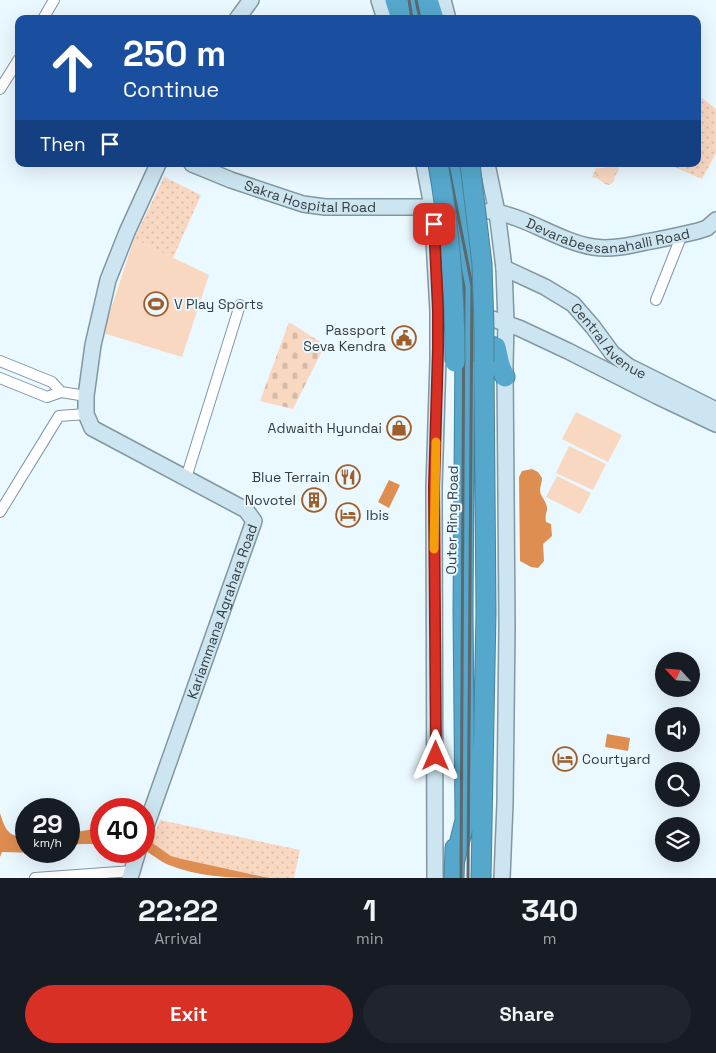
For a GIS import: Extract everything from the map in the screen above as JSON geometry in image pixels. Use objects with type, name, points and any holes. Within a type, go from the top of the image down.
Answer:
[{"type":"highway","points":[[395,0],[400,15]]},
{"type":"highway","points":[[414,0],[419,15]]},
{"type":"highway","points":[[428,0],[433,15]]},
{"type":"highway","name":"Outer Ring Road","points":[[438,167],[449,234],[454,298],[447,361],[455,824],[454,869]]},
{"type":"highway","points":[[453,167],[461,208],[465,310],[463,610],[465,820],[454,869]]},
{"type":"highway","points":[[470,167],[482,264],[484,328],[486,613],[481,878]]},
{"type":"highway","points":[[465,342],[496,347],[505,377]]},
{"type":"street","points":[[45,15],[54,0]]},
{"type":"street","points":[[240,15],[251,0]]},
{"type":"street","points":[[379,0],[384,15]]},
{"type":"street","points":[[443,0],[447,15]]},
{"type":"street","points":[[0,89],[14,77]]},
{"type":"street","points":[[0,512],[59,416],[86,414],[86,396],[93,345],[108,280],[127,232],[157,167]]},
{"type":"street","name":"Sakra Hospital Road","points":[[199,167],[231,180],[303,204],[325,208],[432,206],[461,208]]},
{"type":"street","points":[[425,167],[432,206],[438,310],[447,361],[434,487],[435,878]]},
{"type":"street","points":[[488,167],[497,212],[504,268],[506,323],[507,626],[505,803],[502,878]]},
{"type":"street","name":"Devarabeesanahalli Road","points":[[461,208],[497,212],[594,248],[625,247],[678,235],[707,228],[716,220]]},
{"type":"street","points":[[656,300],[679,242],[678,235]]},
{"type":"street","name":"Central Avenue","points":[[504,268],[545,287],[573,304],[612,353],[628,366],[716,410]]},
{"type":"street","points":[[186,478],[240,305]]},
{"type":"street","name":"Central Avenue","points":[[438,310],[465,310],[506,323],[568,350],[716,424]]},
{"type":"street","points":[[0,361],[52,382],[61,392]]},
{"type":"street","points":[[0,378],[47,397],[61,392],[86,396]]},
{"type":"street","name":"Kariammana Agrahara Road","points":[[86,414],[92,428],[246,510],[254,521],[155,800]]},
{"type":"street","points":[[35,878],[134,865]]},
{"type":"green space","points":[[701,97],[716,109],[716,153],[702,179],[675,167],[701,167]]},
{"type":"green space","points":[[618,167],[619,170],[614,181],[609,185],[592,177],[596,168]]},
{"type":"green space","points":[[164,177],[201,195],[173,258],[134,239]]},
{"type":"green space","name":"V Play Sports","points":[[134,239],[209,275],[182,357],[103,333]]},
{"type":"green space","points":[[289,322],[325,345],[293,409],[260,401]]},
{"type":"green space","points":[[576,412],[622,435],[608,462],[562,439]]},
{"type":"green space","points":[[569,446],[606,464],[593,490],[556,473]]},
{"type":"green space","points":[[557,476],[591,493],[580,514],[546,497]]},
{"type":"green space","points":[[160,820],[300,850],[294,878],[269,878],[171,856],[155,845],[155,832]]},
{"type":"shaded area","points":[[532,469],[538,472],[542,478],[540,493],[546,504],[546,522],[551,524],[552,536],[543,544],[544,561],[538,568],[531,567],[520,561],[519,477],[522,471]]},
{"type":"shaded area","points":[[389,480],[400,485],[389,508],[378,502]]},
{"type":"shaded area","points":[[607,734],[630,738],[628,751],[605,747]]},
{"type":"shaded area","points":[[0,813],[8,831],[15,836],[15,852],[2,852],[0,857]]},
{"type":"shaded area","points":[[90,830],[90,844],[80,844],[80,831]]},
{"type":"shaded area","points":[[155,845],[171,856],[269,878],[206,875],[193,873],[163,862],[155,857]]},
{"type":"railway","points":[[409,0],[411,15]]},
{"type":"railway","points":[[416,0],[419,15]]},
{"type":"railway","points":[[441,167],[464,287],[461,878]]},
{"type":"railway","points":[[449,167],[472,286],[468,878]]},
{"type":"slow traffic","points":[[434,549],[436,442]]},
{"type":"place","name":"V Play Sports","points":[[156,304]]},
{"type":"place","name":"Passport Seva Kendra","points":[[404,338]]},
{"type":"place","name":"Adwaith Hyundai","points":[[399,428]]},
{"type":"place","name":"Blue Terrain","points":[[348,477]]},
{"type":"place","name":"Novotel","points":[[314,500]]},
{"type":"place","name":"Ibis","points":[[348,515]]},
{"type":"place","name":"Courtyard","points":[[565,759]]},
{"type":"route","points":[[434,224],[438,310],[434,487],[436,756]]}]
